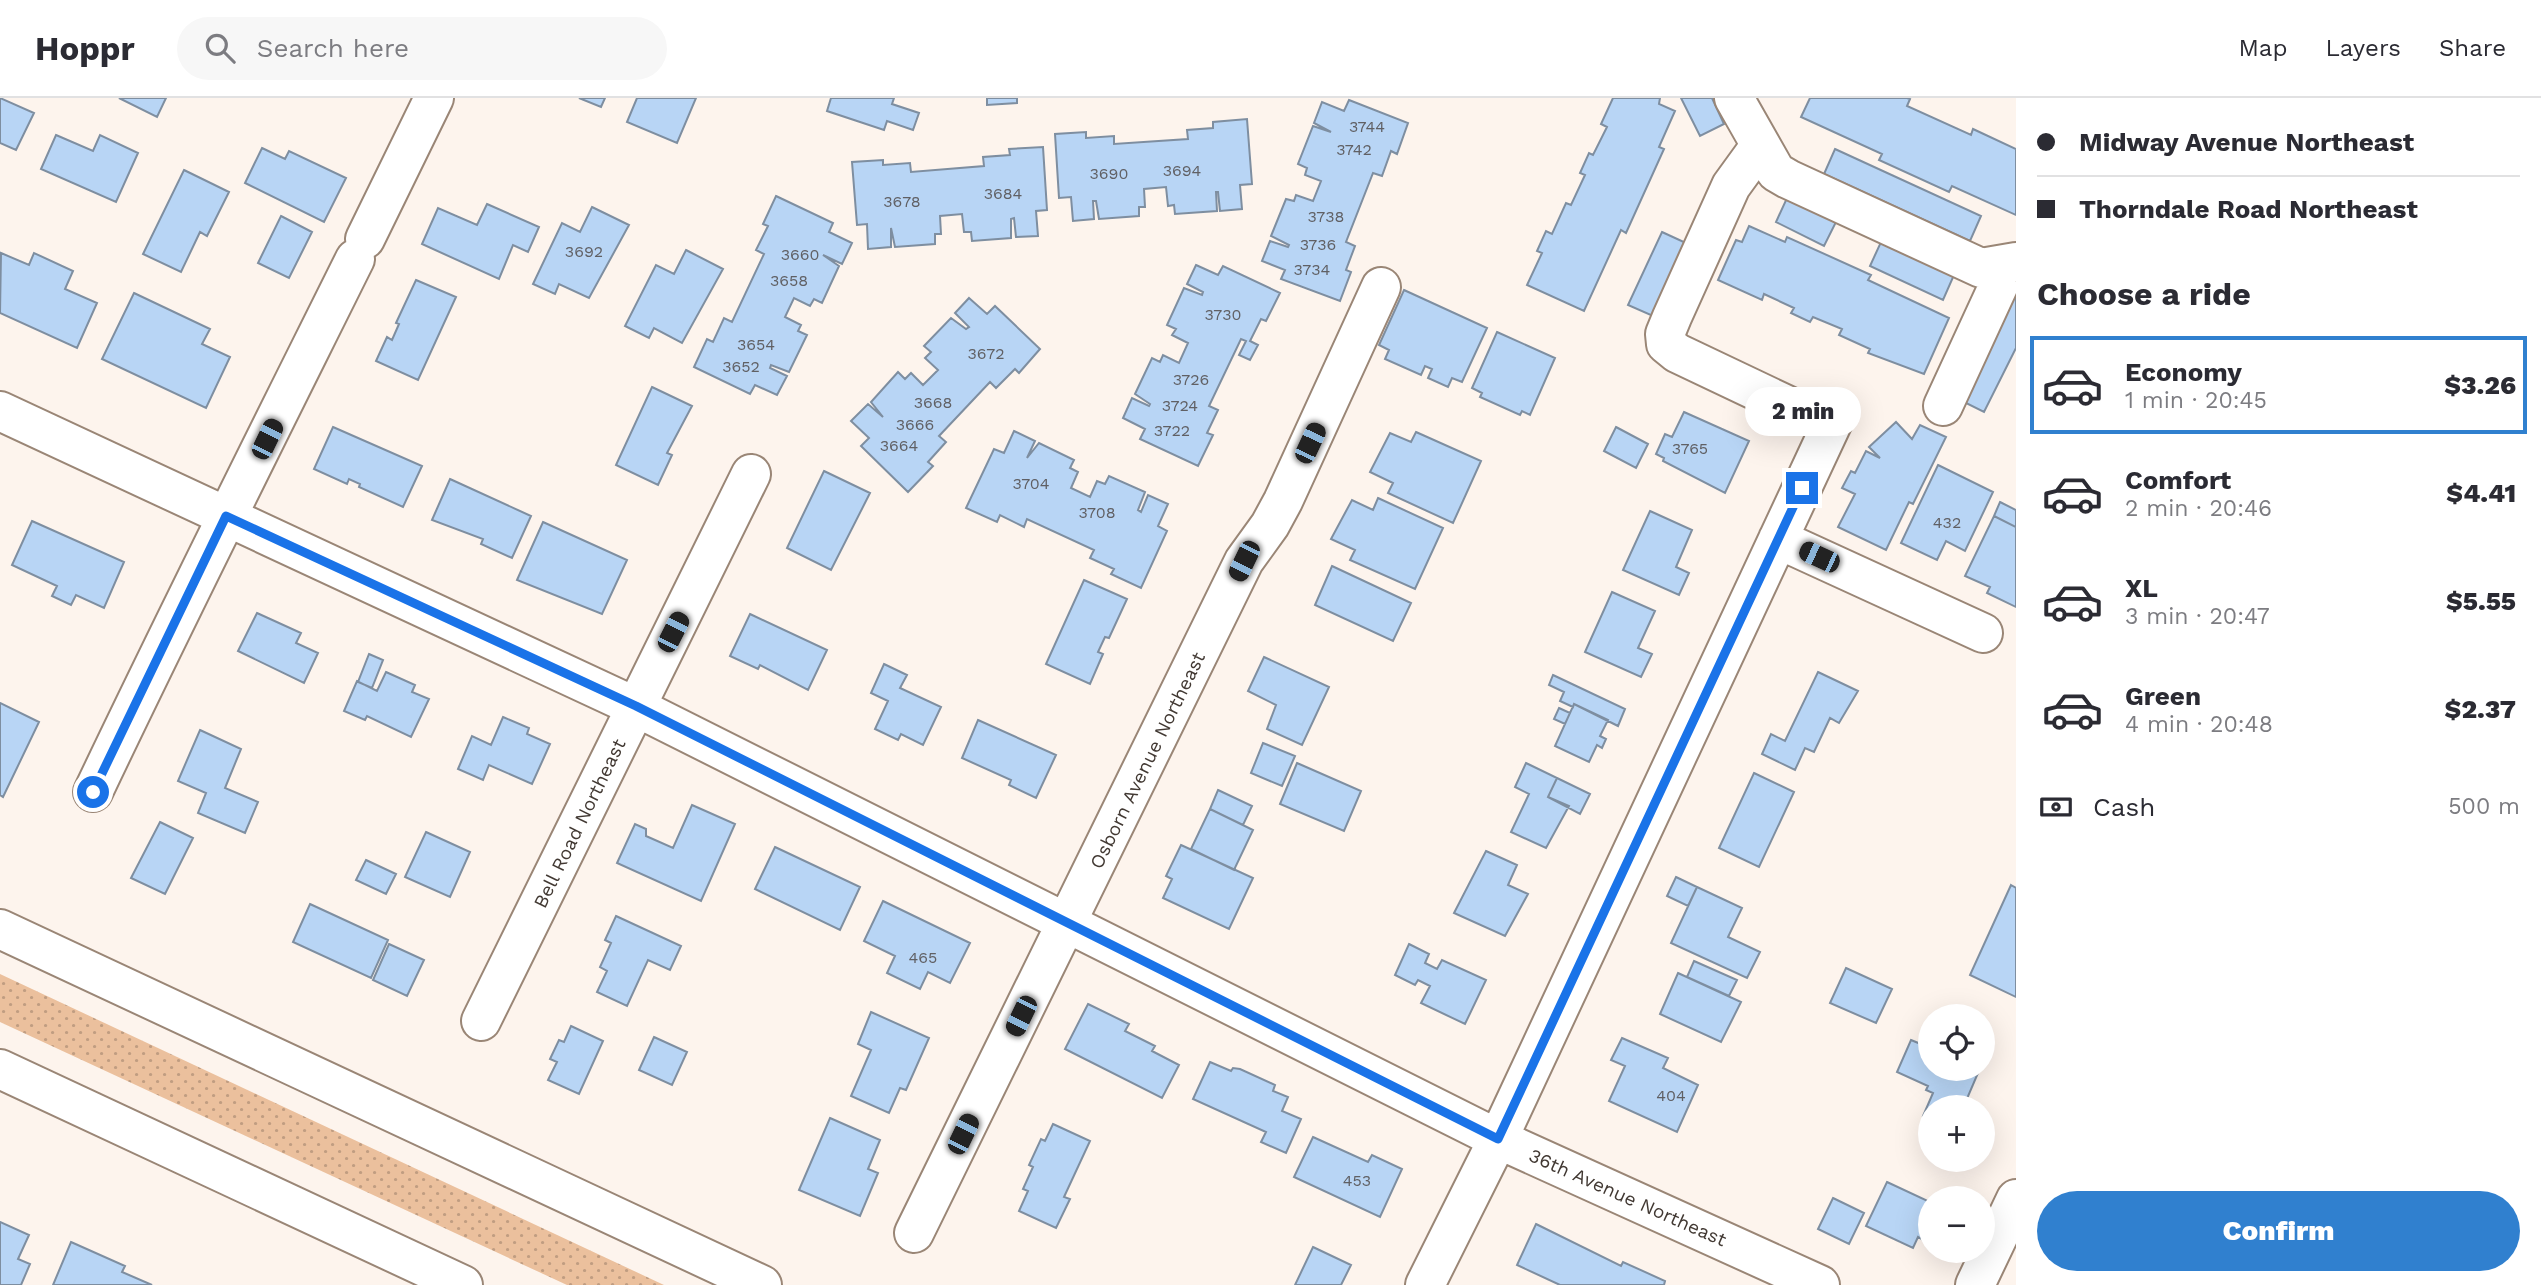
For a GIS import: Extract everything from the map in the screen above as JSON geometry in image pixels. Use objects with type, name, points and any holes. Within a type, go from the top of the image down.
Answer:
[{"type":"main road","points":[[93,792],[226,516],[435,98]]},
{"type":"main road","points":[[1734,98],[1776,172],[1981,268],[2012,264]]},
{"type":"main road","points":[[1760,146],[1728,192],[1665,334],[1666,344],[1676,353],[1795,409]]},
{"type":"main road","points":[[1943,406],[2012,264]]},
{"type":"main road","name":"Osborn Avenue Northeast","points":[[914,1233],[1244,561],[1270,525],[1283,501],[1381,287]]},
{"type":"main road","name":"36th Avenue Northeast","points":[[0,411],[636,706],[1498,1139],[1820,1285]]},
{"type":"main road","points":[[1425,1285],[1498,1139],[1837,413]]},
{"type":"main road","name":"Bell Road Northeast","points":[[481,1021],[751,474]]},
{"type":"main road","points":[[1779,539],[1983,633]]},
{"type":"main road","points":[[0,929],[762,1285]]},
{"type":"main road","points":[[0,1069],[463,1285]]},
{"type":"main road","points":[[1975,1285],[2016,1199]]},
{"type":"shaded area","points":[[0,974],[664,1285],[567,1285],[0,1022]]},
{"type":"building","points":[[0,98],[34,113],[16,150],[0,143]]},
{"type":"building","points":[[119,98],[166,98],[157,117]]},
{"type":"building","points":[[579,98],[605,98],[601,107]]},
{"type":"building","points":[[637,98],[696,98],[677,143],[627,122]]},
{"type":"building","points":[[831,98],[894,98],[892,104],[919,113],[913,130],[887,121],[884,130],[827,111]]},
{"type":"building","points":[[987,98],[1017,98],[1017,103],[987,105]]},
{"type":"building","points":[[1613,98],[1660,98],[1659,104],[1675,111],[1659,147],[1664,149],[1626,233],[1621,230],[1584,311],[1527,285],[1542,253],[1537,251],[1546,231],[1552,234],[1566,203],[1571,205],[1585,175],[1580,173],[1589,153],[1593,155],[1607,127],[1601,124]]},
{"type":"building","points":[[1681,98],[1712,98],[1724,124],[1700,136]]},
{"type":"building","points":[[1810,98],[1907,98],[1910,99],[1907,106],[1971,135],[1973,129],[2016,149],[2016,215],[1952,186],[1949,192],[1879,160],[1882,154],[1801,117]]},
{"type":"building","points":[[1349,100],[1408,123],[1397,154],[1391,151],[1382,176],[1373,173],[1346,242],[1355,246],[1346,270],[1351,272],[1340,301],[1281,279],[1285,270],[1262,261],[1270,241],[1288,247],[1289,245],[1271,236],[1286,199],[1294,201],[1296,195],[1313,201],[1321,181],[1305,175],[1307,168],[1298,164],[1313,126],[1331,132],[1314,123],[1322,102],[1344,111]]},
{"type":"building","points":[[1247,119],[1252,184],[1240,185],[1242,209],[1220,211],[1216,192],[1217,211],[1175,214],[1174,205],[1168,206],[1166,187],[1144,189],[1145,207],[1139,207],[1139,216],[1099,219],[1096,201],[1093,201],[1094,219],[1073,221],[1071,197],[1059,198],[1055,134],[1086,132],[1086,138],[1114,136],[1114,144],[1188,139],[1187,130],[1213,128],[1213,122]]},
{"type":"building","points":[[56,135],[93,151],[100,135],[138,153],[116,202],[41,169]]},
{"type":"building","points":[[1043,147],[1047,210],[1036,211],[1038,236],[1016,237],[1014,218],[1011,219],[1011,238],[972,241],[971,232],[964,232],[962,214],[940,216],[941,234],[935,234],[935,244],[895,247],[891,228],[891,247],[868,249],[867,224],[857,225],[852,162],[883,160],[883,165],[910,163],[911,172],[984,166],[983,157],[1010,155],[1009,149]]},
{"type":"building","points":[[262,148],[285,159],[289,151],[346,178],[324,222],[245,183]]},
{"type":"building","points":[[1835,149],[1981,216],[1970,241],[1824,174]]},
{"type":"building","points":[[184,170],[229,192],[207,236],[200,232],[181,272],[143,254]]},
{"type":"building","points":[[776,196],[833,223],[829,232],[852,243],[842,264],[823,255],[839,266],[822,303],[814,299],[810,306],[794,298],[785,317],[801,325],[798,331],[807,335],[789,372],[771,365],[770,368],[787,376],[777,395],[755,385],[750,394],[694,367],[707,339],[713,342],[724,318],[732,322],[764,254],[756,250],[768,226],[763,224]]},
{"type":"building","points":[[1787,198],[1836,222],[1824,246],[1776,222]]},
{"type":"building","points":[[487,204],[539,227],[528,252],[513,245],[499,279],[422,244],[438,208],[477,225]]},
{"type":"building","points":[[592,207],[629,225],[589,298],[559,284],[555,294],[533,284],[562,223],[580,232]]},
{"type":"building","points":[[281,216],[312,232],[289,278],[258,263]]},
{"type":"building","points":[[1749,226],[1785,242],[1787,237],[1871,275],[1868,280],[1949,318],[1924,374],[1868,353],[1870,349],[1839,335],[1842,329],[1813,317],[1810,322],[1791,313],[1794,308],[1764,294],[1762,300],[1718,280],[1736,240],[1742,242]]},
{"type":"building","points":[[1662,232],[1686,243],[1653,316],[1628,305]]},
{"type":"building","points":[[1881,242],[1954,275],[1943,300],[1870,266]]},
{"type":"building","points":[[686,250],[723,269],[682,343],[654,328],[649,338],[625,326],[656,265],[674,274]]},
{"type":"building","points":[[1,253],[29,265],[34,253],[73,271],[65,289],[97,303],[77,348],[0,313]]},
{"type":"building","points":[[1196,265],[1218,275],[1223,266],[1280,293],[1266,321],[1261,319],[1250,341],[1258,345],[1250,360],[1239,355],[1246,341],[1241,339],[1209,406],[1218,410],[1207,433],[1213,435],[1198,466],[1140,439],[1145,429],[1123,418],[1132,398],[1149,406],[1150,404],[1135,394],[1152,358],[1160,362],[1163,355],[1179,363],[1188,343],[1172,335],[1176,329],[1167,325],[1184,288],[1202,295],[1203,292],[1187,284]]},
{"type":"building","points":[[416,280],[456,297],[418,380],[376,361],[387,337],[392,340],[399,324],[396,323]]},
{"type":"building","points":[[2016,288],[2016,348],[1984,412],[1960,400]]},
{"type":"building","points":[[1404,290],[1487,328],[1462,382],[1452,378],[1448,387],[1428,378],[1432,369],[1425,366],[1421,375],[1385,359],[1389,350],[1379,345]]},
{"type":"building","points":[[134,293],[210,329],[202,344],[230,357],[206,408],[102,359]]},
{"type":"building","points":[[969,298],[987,314],[995,306],[1040,349],[1019,373],[1015,369],[996,388],[990,382],[939,436],[946,442],[928,462],[933,466],[908,492],[861,446],[869,438],[851,421],[868,404],[883,417],[871,402],[898,372],[905,379],[911,373],[923,385],[938,370],[925,358],[931,352],[924,346],[951,318],[966,329],[969,327],[955,313]]},
{"type":"building","points":[[1497,332],[1555,358],[1530,415],[1522,411],[1520,415],[1480,397],[1482,393],[1472,388]]},
{"type":"building","points":[[652,387],[692,406],[667,453],[672,455],[658,485],[616,465]]},
{"type":"building","points":[[1684,412],[1749,441],[1725,493],[1663,461],[1664,458],[1656,454],[1665,434],[1672,437]]},
{"type":"building","points":[[1896,422],[1912,439],[1920,425],[1946,437],[1913,504],[1909,502],[1886,550],[1838,527],[1855,494],[1842,488],[1851,471],[1855,473],[1866,451],[1880,458],[1869,447]]},
{"type":"building","points":[[333,427],[422,466],[403,507],[359,487],[360,484],[349,479],[347,484],[314,469]]},
{"type":"building","points":[[1616,427],[1648,444],[1636,468],[1604,451]]},
{"type":"building","points":[[1014,431],[1035,441],[1027,458],[1039,443],[1074,460],[1070,468],[1078,472],[1071,488],[1090,497],[1097,481],[1105,484],[1109,476],[1145,492],[1138,510],[1141,512],[1148,495],[1168,504],[1158,526],[1167,531],[1141,588],[1111,574],[1114,569],[1090,558],[1094,550],[1027,519],[1024,527],[1000,515],[997,522],[966,508],[994,449],[1004,453]]},
{"type":"building","points":[[1416,432],[1481,461],[1453,523],[1388,493],[1393,483],[1370,472],[1390,433],[1411,442]]},
{"type":"building","points":[[1938,465],[1993,492],[1965,551],[1946,541],[1937,560],[1901,543]]},
{"type":"building","points":[[824,471],[870,493],[831,570],[787,548]]},
{"type":"building","points":[[450,479],[531,516],[512,558],[481,544],[483,539],[432,520]]},
{"type":"building","points":[[1378,498],[1443,528],[1415,589],[1350,560],[1355,550],[1331,539],[1352,500],[1373,510]]},
{"type":"building","points":[[2000,502],[2016,510],[2016,527],[1994,516]]},
{"type":"building","points":[[1650,511],[1692,530],[1676,567],[1689,573],[1679,595],[1623,570]]},
{"type":"building","points":[[1994,516],[2016,527],[2016,607],[1987,593],[1990,587],[1965,576]]},
{"type":"building","points":[[32,521],[124,562],[104,608],[76,595],[71,605],[52,596],[57,586],[12,565]]},
{"type":"building","points":[[543,522],[627,560],[602,614],[517,580]]},
{"type":"building","points":[[1332,566],[1411,603],[1393,641],[1315,605]]},
{"type":"building","points":[[1084,580],[1127,599],[1109,638],[1105,637],[1098,652],[1103,654],[1090,684],[1046,664]]},
{"type":"building","points":[[1612,592],[1655,611],[1638,648],[1652,654],[1641,677],[1585,652]]},
{"type":"building","points":[[257,613],[301,633],[296,643],[318,653],[304,683],[238,651]]},
{"type":"building","points":[[750,614],[827,650],[808,690],[760,665],[758,669],[730,656]]},
{"type":"building","points":[[369,654],[383,660],[372,688],[358,682]]},
{"type":"building","points":[[1264,657],[1329,687],[1302,745],[1267,729],[1276,705],[1248,691]]},
{"type":"building","points":[[884,664],[907,675],[900,688],[941,707],[923,745],[901,734],[898,740],[875,729],[888,701],[871,693]]},
{"type":"building","points":[[386,672],[415,685],[412,692],[429,699],[411,737],[367,716],[365,720],[344,711],[357,681],[377,691]]},
{"type":"building","points":[[1818,672],[1858,691],[1839,723],[1830,718],[1814,752],[1805,748],[1795,770],[1762,754],[1771,734],[1785,741]]},
{"type":"building","points":[[1553,675],[1625,709],[1618,726],[1574,704],[1573,707],[1560,701],[1564,692],[1549,685]]},
{"type":"building","points":[[0,703],[39,722],[3,797],[0,795]]},
{"type":"building","points":[[1574,704],[1608,720],[1600,736],[1606,739],[1602,748],[1597,745],[1589,762],[1555,746]]},
{"type":"building","points":[[1559,708],[1570,713],[1565,724],[1554,719]]},
{"type":"building","points":[[503,717],[529,728],[527,734],[550,744],[532,784],[489,765],[483,780],[458,769],[472,736],[491,745]]},
{"type":"building","points":[[978,720],[1056,755],[1036,798],[1009,785],[1011,780],[962,758]]},
{"type":"building","points":[[200,730],[241,749],[225,788],[258,802],[245,833],[198,813],[206,793],[178,781]]},
{"type":"building","points":[[1263,743],[1295,756],[1282,786],[1251,773]]},
{"type":"building","points":[[1297,763],[1361,791],[1344,831],[1280,804]]},
{"type":"building","points":[[1526,763],[1557,778],[1548,797],[1569,806],[1546,848],[1511,832],[1529,794],[1515,787]]},
{"type":"building","points":[[1754,773],[1794,792],[1759,867],[1719,848]]},
{"type":"building","points":[[1557,778],[1590,794],[1580,814],[1548,797]]},
{"type":"building","points":[[1218,790],[1252,806],[1243,825],[1210,809]]},
{"type":"building","points":[[692,805],[735,824],[701,901],[617,863],[635,824],[646,829],[646,836],[673,848]]},
{"type":"building","points":[[1210,809],[1253,830],[1234,870],[1191,849]]},
{"type":"building","points":[[160,822],[193,838],[165,894],[131,878]]},
{"type":"building","points":[[426,832],[470,852],[450,897],[405,877]]},
{"type":"building","points":[[1181,845],[1253,878],[1229,929],[1163,898],[1172,879],[1166,876]]},
{"type":"building","points":[[775,847],[860,887],[840,930],[755,889]]},
{"type":"building","points":[[1486,851],[1517,865],[1508,885],[1528,894],[1505,936],[1454,913]]},
{"type":"building","points":[[366,860],[396,874],[386,894],[356,880]]},
{"type":"building","points":[[1676,877],[1697,887],[1688,906],[1667,896]]},
{"type":"building","points":[[2011,885],[2016,888],[2016,997],[1970,975]]},
{"type":"building","points":[[1697,887],[1742,908],[1728,937],[1760,952],[1747,978],[1671,943]]},
{"type":"building","points":[[883,901],[970,943],[950,983],[928,972],[920,989],[887,973],[895,956],[864,941]]},
{"type":"building","points":[[310,904],[388,940],[371,978],[293,942]]},
{"type":"building","points":[[616,916],[681,946],[670,970],[648,960],[627,1006],[597,992],[607,971],[600,967],[611,943],[605,940]]},
{"type":"building","points":[[389,944],[424,960],[407,996],[373,980]]},
{"type":"building","points":[[1409,944],[1429,954],[1425,963],[1437,969],[1442,960],[1486,980],[1465,1024],[1421,1003],[1430,986],[1418,980],[1415,985],[1395,975]]},
{"type":"building","points":[[1694,961],[1737,980],[1729,996],[1687,977]]},
{"type":"building","points":[[1846,968],[1892,989],[1876,1023],[1830,1003]]},
{"type":"building","points":[[1678,973],[1741,1002],[1721,1042],[1660,1014]]},
{"type":"building","points":[[1088,1004],[1129,1024],[1125,1031],[1155,1046],[1152,1051],[1179,1065],[1162,1098],[1065,1049]]},
{"type":"building","points":[[871,1012],[929,1038],[906,1090],[900,1088],[889,1113],[851,1096],[871,1050],[858,1044]]},
{"type":"building","points":[[571,1026],[603,1041],[579,1094],[548,1080],[557,1062],[550,1059],[559,1040],[564,1042]]},
{"type":"building","points":[[654,1037],[687,1052],[672,1085],[639,1070]]},
{"type":"building","points":[[1622,1038],[1668,1058],[1663,1068],[1698,1085],[1677,1132],[1609,1101],[1625,1066],[1611,1060]]},
{"type":"building","points":[[1911,1040],[1918,1043],[1918,1081],[1975,1081],[1969,1095],[1932,1095],[1926,1090],[1928,1086],[1897,1072]]},
{"type":"building","points":[[1210,1062],[1231,1071],[1233,1068],[1240,1069],[1275,1085],[1273,1091],[1288,1097],[1282,1111],[1301,1119],[1286,1153],[1261,1142],[1266,1132],[1193,1099]]},
{"type":"building","points":[[830,1118],[880,1140],[868,1169],[878,1173],[860,1216],[799,1190]]},
{"type":"building","points":[[1053,1124],[1090,1141],[1064,1197],[1070,1199],[1056,1228],[1019,1211],[1028,1191],[1023,1189],[1033,1167],[1029,1165],[1041,1139],[1045,1141]]},
{"type":"building","points":[[1313,1137],[1368,1162],[1372,1155],[1402,1169],[1380,1217],[1294,1177]]},
{"type":"building","points":[[1887,1182],[1918,1196],[1918,1237],[1913,1248],[1866,1226]]},
{"type":"building","points":[[1833,1198],[1864,1213],[1849,1244],[1818,1229]]},
{"type":"building","points":[[0,1222],[29,1235],[18,1259],[30,1264],[21,1285],[0,1285]]},
{"type":"building","points":[[1536,1224],[1621,1266],[1623,1262],[1665,1281],[1664,1285],[1560,1285],[1517,1265]]},
{"type":"building","points":[[71,1242],[125,1266],[122,1272],[152,1285],[53,1285]]},
{"type":"building","points":[[1313,1247],[1351,1265],[1341,1285],[1295,1285]]},
{"type":"route","points":[[93,792],[226,516],[636,706],[1498,1139],[1802,488]]}]
